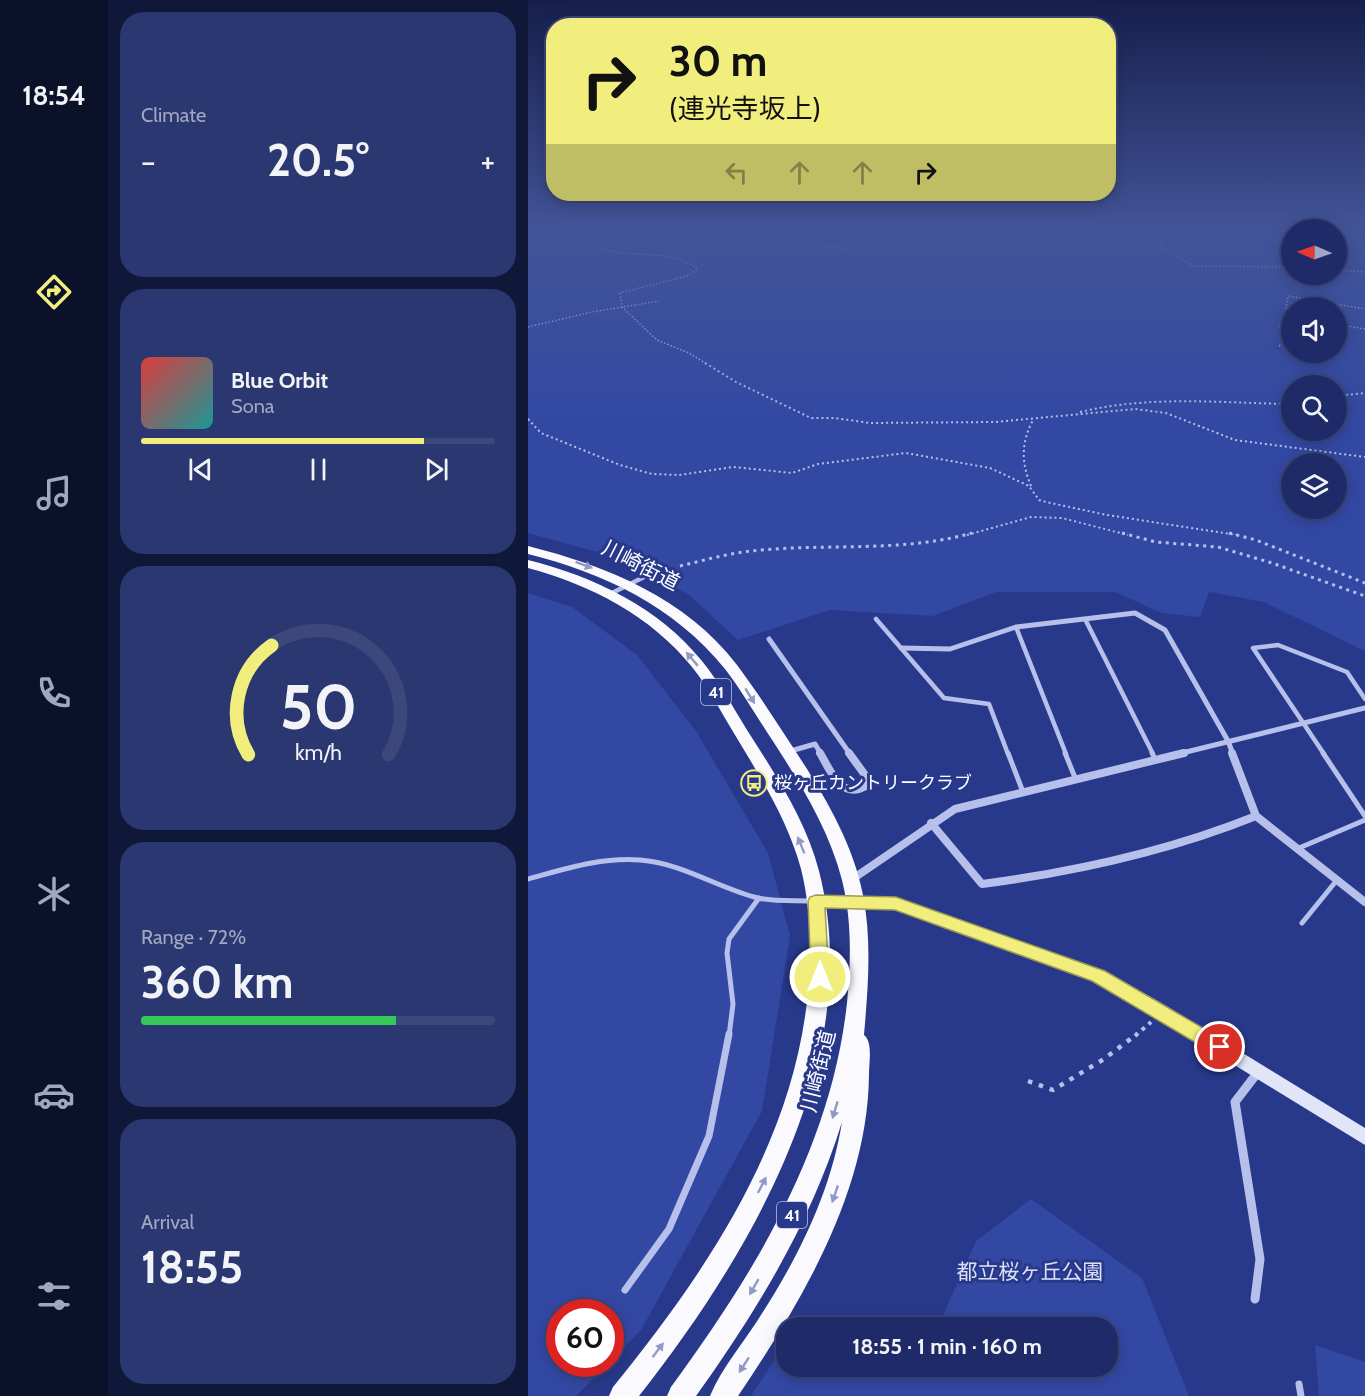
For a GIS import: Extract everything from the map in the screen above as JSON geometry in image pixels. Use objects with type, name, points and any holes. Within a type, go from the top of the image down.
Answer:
[{"type":"main road","name":"川崎街道","points":[[528,550],[579,563],[630,584],[680,616],[716,649],[731,667],[826,816],[851,880],[856,901],[859,929],[857,1012],[844,1082],[812,1175],[752,1291],[707,1360],[680,1396]]},
{"type":"main road","name":"川崎街道","points":[[528,564],[563,574],[610,594],[635,608],[672,637],[704,674],[788,814],[810,871],[816,901],[821,956],[819,997],[813,1042],[789,1122],[768,1173],[741,1226],[671,1333],[622,1396]]},
{"type":"main road","points":[[816,901],[896,903],[1051,957],[1098,976],[1162,1012],[1365,1137]]},
{"type":"main road","name":"41","points":[[723,1396],[790,1291],[831,1207],[847,1159],[855,1118],[860,1067],[857,1012]]},
{"type":"street","points":[[901,648],[950,649],[1016,627],[1135,613],[1164,630],[1228,741],[1256,816],[1365,901]]},
{"type":"street","points":[[769,639],[865,775],[866,786],[854,791],[845,790],[839,785],[816,744],[786,752]]},
{"type":"street","points":[[851,880],[955,808],[1365,708]]},
{"type":"street","points":[[931,823],[982,884],[1025,879],[1185,843],[1215,834],[1256,816]]},
{"type":"street","points":[[1256,1299],[1260,1259],[1235,1102],[1259,1071]]},
{"type":"lane","points":[[610,594],[648,575],[663,574]]},
{"type":"lane","points":[[876,619],[944,698],[989,704],[1023,792]]},
{"type":"lane","points":[[1085,619],[1155,759]]},
{"type":"lane","points":[[1016,627],[1076,780]]},
{"type":"lane","points":[[1299,848],[1365,818],[1252,648],[1278,645],[1347,672],[1365,699]]},
{"type":"lane","points":[[528,879],[590,862],[616,859],[644,860],[692,872],[759,898],[816,901]]},
{"type":"lane","points":[[1302,923],[1337,879]]},
{"type":"lane","points":[[624,1290],[669,1229],[709,1136],[727,1050],[733,1004],[727,953],[729,939],[759,898]]},
{"type":"lane","points":[[1299,1384],[1301,1396]]},
{"type":"path","points":[[620,295],[621,307],[657,340],[689,353],[736,382],[792,411],[811,418],[834,418],[870,423],[1033,420],[1139,400],[1202,398],[1281,403]]},
{"type":"path","points":[[1279,346],[1284,343],[1279,327],[1285,315],[1288,296],[1365,309]]},
{"type":"path","points":[[528,327],[659,301]]},
{"type":"path","points":[[1347,326],[1365,329]]},
{"type":"path","points":[[1347,395],[1365,393]]},
{"type":"path","points":[[1073,414],[1135,409],[1158,411],[1235,440],[1365,457]]},
{"type":"path","points":[[528,419],[541,433],[620,465],[652,474],[679,475],[733,467],[792,473],[818,464],[906,453],[990,468],[1033,490]]},
{"type":"path","points":[[1033,420],[1025,435],[1022,457],[1033,490],[1039,500],[1107,515],[1191,527],[1257,540],[1365,583]]},
{"type":"path","points":[[680,566],[743,552],[914,544],[952,539],[1031,517],[1062,518],[1156,542],[1218,547],[1272,562],[1365,596]]},
{"type":"path","points":[[1028,1081],[1053,1090],[1085,1072],[1126,1044],[1162,1012]]},
{"type":"green space","points":[[528,295],[1365,295],[1365,651],[1264,602],[1209,592],[1200,617],[1162,613],[1115,592],[996,592],[933,616],[830,610],[738,640],[689,595],[630,561],[528,533]]},
{"type":"green space","points":[[528,593],[572,607],[637,655],[696,731],[768,853],[790,936],[762,1111],[641,1330],[624,1348],[624,1299],[546,1299],[546,1377],[595,1377],[576,1396],[528,1396]]},
{"type":"green space","name":"都立桜ヶ丘公園","points":[[1031,1199],[1142,1278],[1189,1396],[751,1396],[776,1357],[776,1377],[1118,1377],[1118,1317],[942,1317],[976,1241]]},
{"type":"green space","points":[[1315,1345],[1365,1362],[1365,1396],[1319,1396]]},
{"type":"place","name":"桜ヶ丘カントリークラブ","points":[[754,783]]},
{"type":"route","points":[[820,977],[821,956],[816,901],[896,903],[1051,957],[1098,976],[1220,1047]]}]
